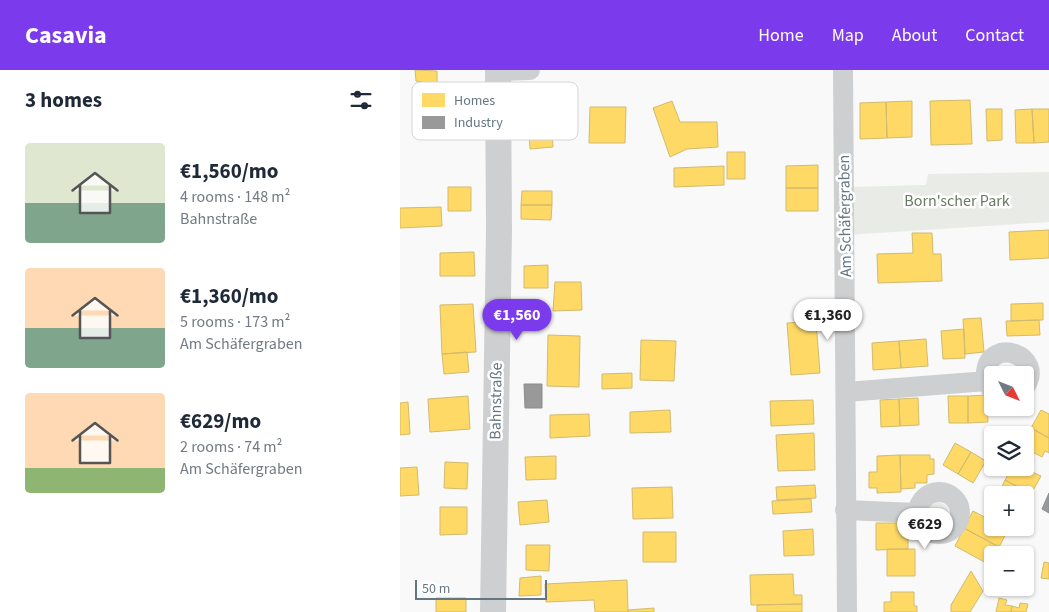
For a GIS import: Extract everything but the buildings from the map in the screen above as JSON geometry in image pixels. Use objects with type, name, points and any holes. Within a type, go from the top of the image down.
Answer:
[{"type":"street","points":[[498,70],[530,70]]},
{"type":"street","name":"Am Schäfergraben","points":[[843,70],[847,612]]},
{"type":"street","name":"Bahnstraße","points":[[493,612],[498,140]]},
{"type":"street","points":[[988,366],[990,361],[996,356],[1009,352],[1021,357],[1028,366]]},
{"type":"street","points":[[846,392],[984,386]]},
{"type":"street","points":[[846,510],[917,513]]},
{"type":"green space","name":"Born'scher Park","points":[[1049,172],[1049,222],[847,235],[850,187],[926,185],[928,174]]},
{"type":"green space","points":[[937,502],[946,505],[949,514],[946,523],[937,526],[928,523],[925,514],[928,505]]}]
